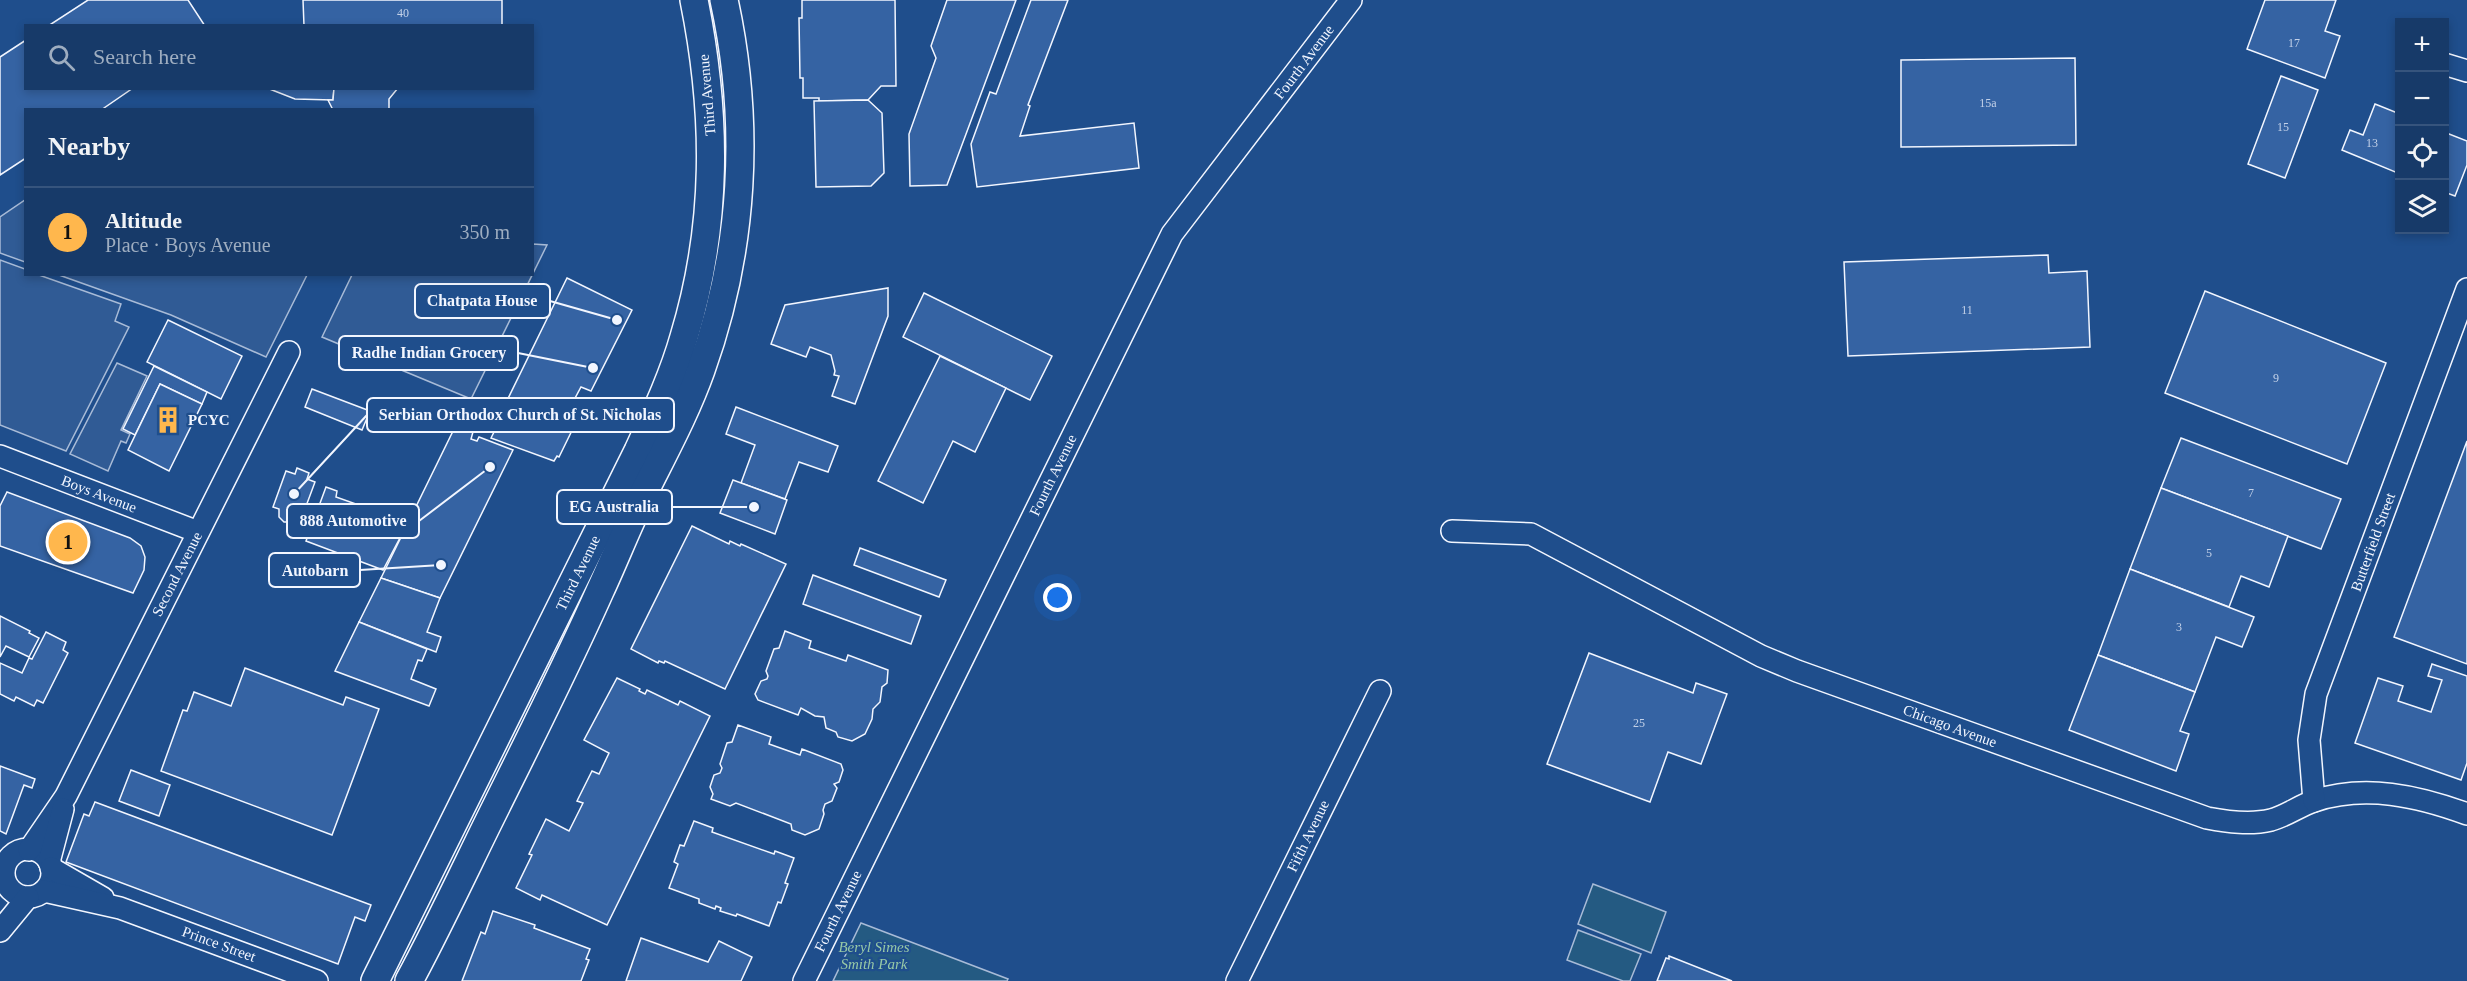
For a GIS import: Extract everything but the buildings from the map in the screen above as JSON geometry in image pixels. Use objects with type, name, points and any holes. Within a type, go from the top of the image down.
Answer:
[{"type":"main road","name":"Third Avenue","points":[[375,981],[638,451],[659,406],[684,338],[702,264],[711,170],[709,83],[694,0]]},
{"type":"main road","name":"Third Avenue","points":[[409,981],[549,703],[640,502],[680,421],[712,335],[730,268],[741,168],[740,95],[724,0]]},
{"type":"street","name":"Fourth Avenue","points":[[804,981],[1172,234],[1351,0]]},
{"type":"street","points":[[2449,65],[2467,71]]},
{"type":"street","name":"Butterfield Street","points":[[2314,801],[2309,740],[2316,694],[2467,289]]},
{"type":"street","name":"Second Avenue","points":[[50,865],[66,796],[289,352]]},
{"type":"street","name":"Boys Avenue","points":[[0,456],[198,532]]},
{"type":"street","name":"Chicago Avenue","points":[[1452,531],[1531,534],[1770,659],[2182,811],[2207,818],[2251,822],[2272,819],[2314,801],[2355,793],[2394,794],[2421,799],[2467,814]]},
{"type":"street","name":"Fifth Avenue","points":[[1237,981],[1380,691]]},
{"type":"street","name":"Second Avenue","points":[[15,851],[66,796]]},
{"type":"street","points":[[0,931],[51,881],[50,865],[41,853],[15,851],[7,863],[3,885],[17,894],[36,894]]},
{"type":"street","name":"Prince Street","points":[[50,865],[120,908]]},
{"type":"street","name":"Prince Street","points":[[36,894],[120,908],[317,981]]},
{"type":"green space","points":[[1593,884],[1666,912],[1651,953],[1578,924]]},
{"type":"green space","name":"Beryl Simes Smith Park","points":[[861,923],[1008,979],[1007,981],[833,981]]},
{"type":"green space","points":[[1578,930],[1641,954],[1630,981],[1623,981],[1567,960]]},
{"type":"shaded area","points":[[24,201],[24,262],[0,253],[0,217]]},
{"type":"shaded area","points":[[534,244],[547,245],[534,271]]},
{"type":"shaded area","points":[[0,260],[24,269],[24,276],[42,276],[121,304],[115,321],[129,327],[66,451],[0,425]]},
{"type":"shaded area","points":[[62,276],[306,276],[266,357],[171,315]]},
{"type":"shaded area","points":[[352,276],[532,276],[471,399],[322,337]]},
{"type":"shaded area","points":[[117,363],[147,376],[121,430],[130,434],[126,443],[121,441],[108,471],[70,454]]},
{"type":"place","name":"Chatpata House","points":[[617,320]]},
{"type":"place","name":"Radhe Indian Grocery","points":[[593,368]]},
{"type":"place","name":"PCYC","points":[[168,420]]},
{"type":"place","name":"888 Automotive","points":[[490,467]]},
{"type":"place","name":"Serbian Orthodox Church of St. Nicholas","points":[[294,494]]},
{"type":"place","name":"EG Australia","points":[[754,507]]},
{"type":"place","name":"Altitude","points":[[68,542]]},
{"type":"place","name":"Autobarn","points":[[441,565]]}]
